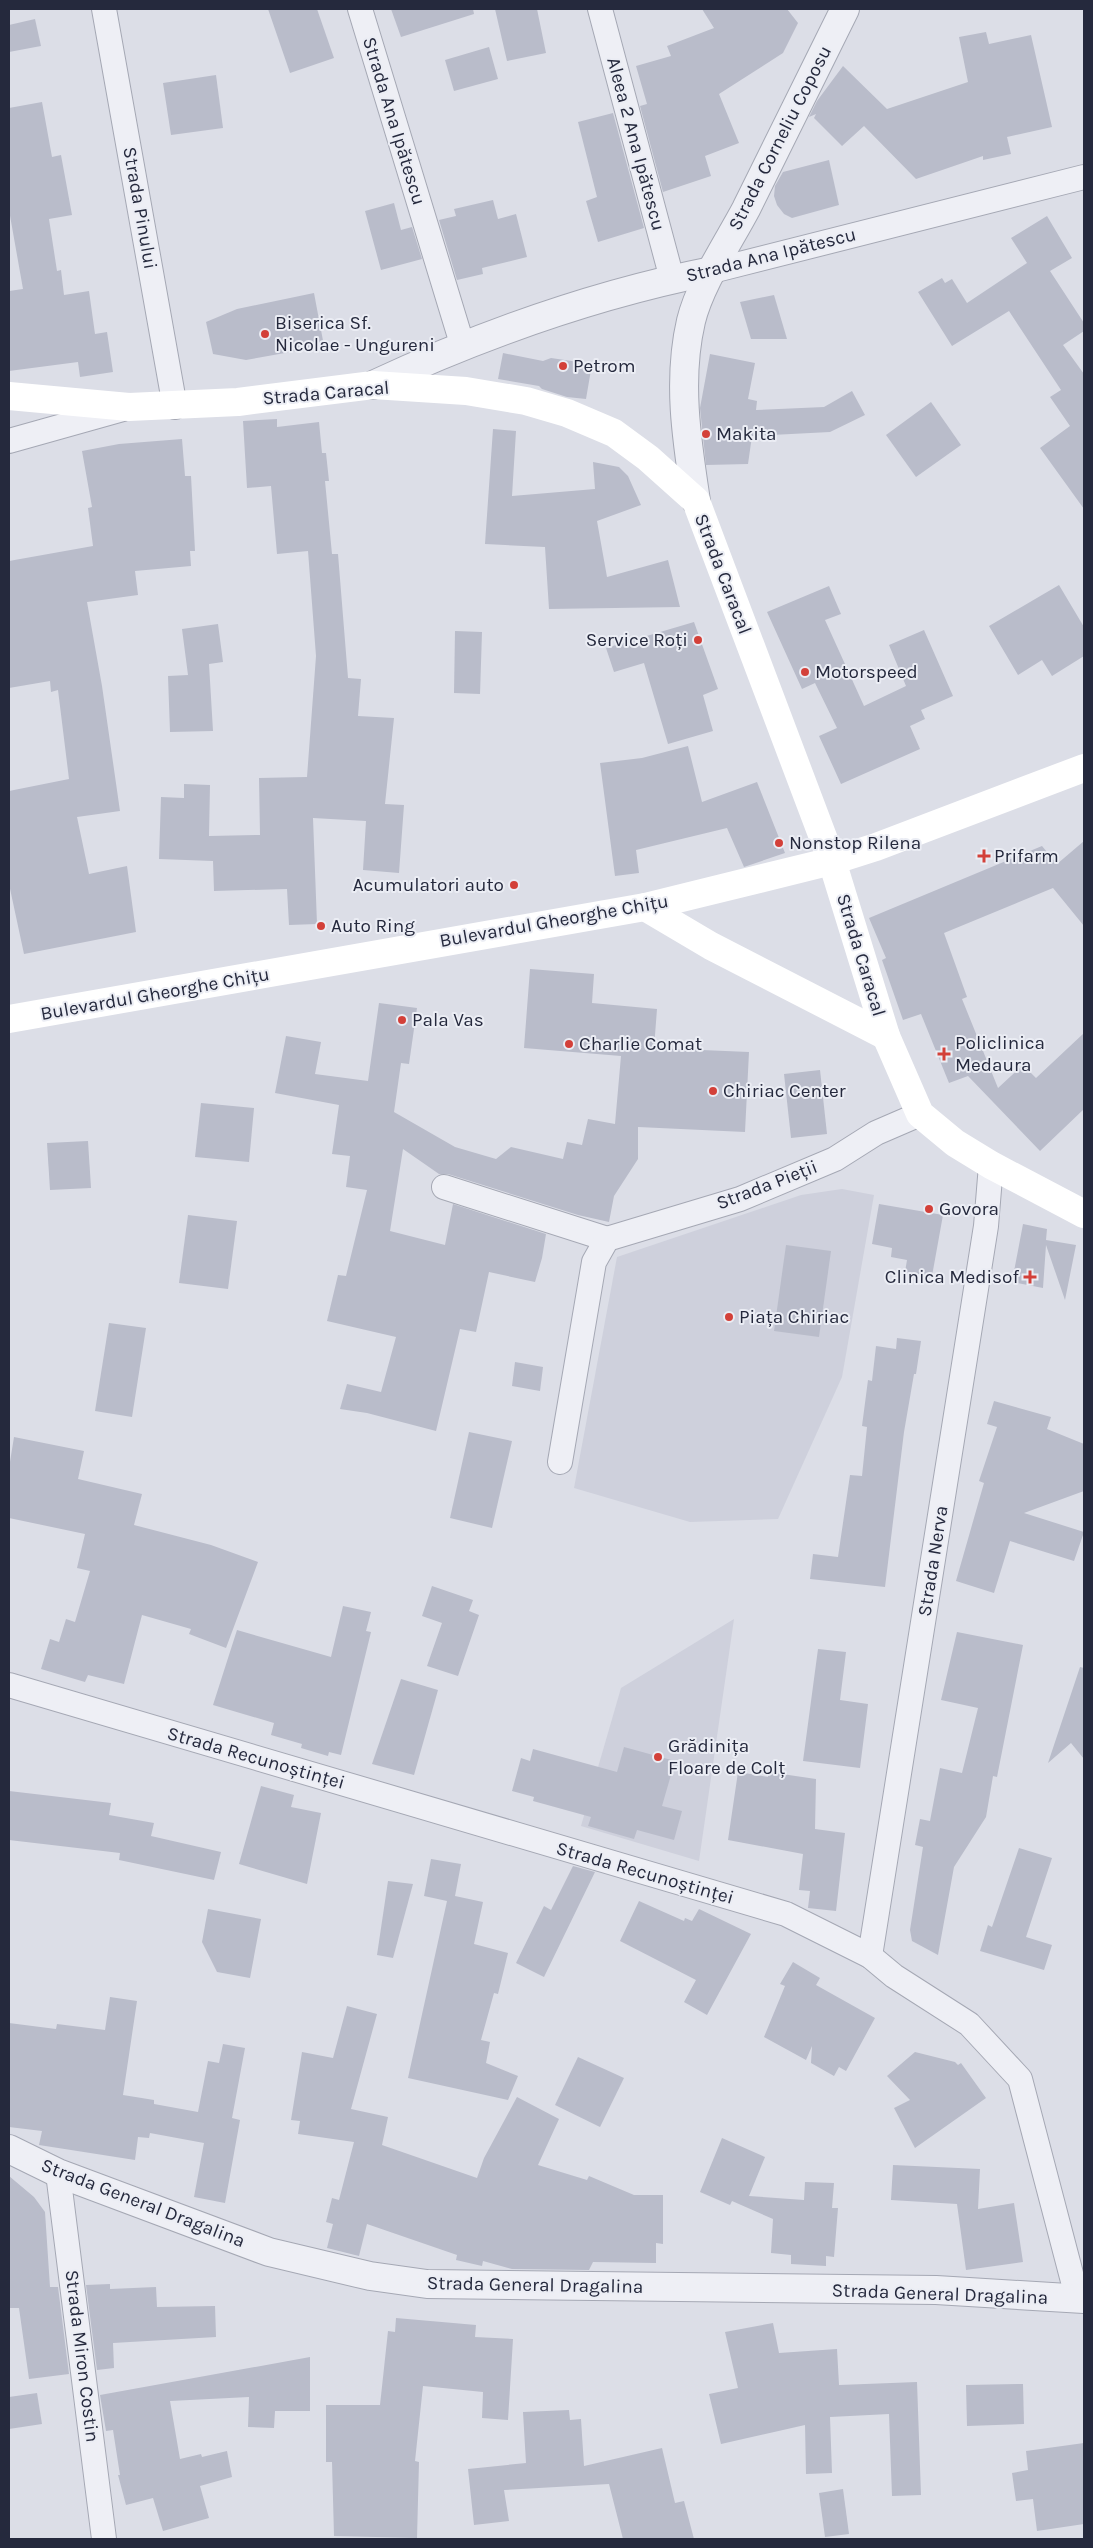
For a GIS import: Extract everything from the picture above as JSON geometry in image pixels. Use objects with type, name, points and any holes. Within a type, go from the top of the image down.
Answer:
[{"type":"main road","name":"Strada Caracal","points":[[9,396],[129,408],[176,407],[238,402],[373,385],[466,392],[526,401],[567,413],[614,433],[648,458],[696,501],[832,861],[886,1036],[920,1114],[955,1144],[1084,1214]]},
{"type":"main road","name":"Bulevardul Gheorghe Chițu","points":[[9,1019],[645,907],[832,861],[876,847],[1084,768]]},
{"type":"main road","points":[[645,907],[711,946],[886,1036]]},
{"type":"street","name":"Strada Pinului","points":[[104,9],[176,407]]},
{"type":"street","name":"Strada Ana Ipătescu","points":[[360,9],[463,347]]},
{"type":"street","name":"Aleea 2 Ana Ipătescu","points":[[600,9],[672,279]]},
{"type":"street","name":"Strada Corneliu Coposu","points":[[696,501],[685,427],[685,364],[692,320],[712,271],[745,210],[845,9]]},
{"type":"street","name":"Strada Ana Ipătescu","points":[[373,385],[423,362],[589,302],[672,279],[712,271],[1084,177]]},
{"type":"street","points":[[9,441],[129,408]]},
{"type":"street","name":"Strada Pieții","points":[[606,1239],[740,1199],[834,1159],[876,1133],[920,1114]]},
{"type":"street","name":"Strada Nerva","points":[[870,1956],[986,1226],[991,1165]]},
{"type":"street","points":[[444,1187],[606,1239],[594,1262],[560,1462]]},
{"type":"street","name":"Strada Recunoștinței","points":[[9,1685],[786,1914],[870,1956],[894,1976],[969,2024],[1020,2079],[1079,2299]]},
{"type":"street","name":"Strada General Dragalina","points":[[9,2149],[58,2173],[269,2252],[370,2276],[427,2284],[936,2290],[1079,2299]]},
{"type":"street","name":"Strada Miron Costin","points":[[58,2173],[104,2539]]},
{"type":"shaded area","name":"Piața Chiriac","points":[[842,1189],[874,1195],[842,1377],[778,1519],[690,1522],[574,1488],[617,1257],[801,1195]]},
{"type":"shaded area","name":"Grădinița Floare de Colț","points":[[734,1619],[699,1861],[581,1826],[621,1688]]},
{"type":"building","points":[[268,9],[317,9],[334,58],[290,73]]},
{"type":"building","points":[[391,9],[473,9],[474,14],[401,37]]},
{"type":"building","points":[[495,9],[537,9],[546,53],[507,61]]},
{"type":"building","points":[[702,9],[787,9],[798,23],[783,53],[719,94],[739,143],[705,156],[711,176],[663,192],[640,106],[647,104],[636,66],[671,56],[667,46],[714,28]]},
{"type":"building","points":[[35,19],[41,46],[9,52],[9,25]]},
{"type":"building","points":[[986,32],[989,44],[1031,35],[1052,127],[1007,137],[1011,154],[983,160],[983,156],[916,179],[864,126],[842,146],[814,118],[816,114],[809,117],[817,101],[843,66],[887,109],[968,82],[959,37]]},
{"type":"building","points":[[489,47],[498,79],[454,91],[445,60]]},
{"type":"building","points":[[216,75],[223,128],[171,135],[163,83]]},
{"type":"building","points":[[42,102],[52,157],[61,155],[72,215],[49,219],[57,271],[61,270],[64,295],[89,291],[95,334],[107,332],[113,372],[80,377],[78,362],[9,371],[9,291],[23,289],[9,210],[9,108]]},
{"type":"building","points":[[613,113],[644,228],[598,242],[586,201],[597,197],[578,122]]},
{"type":"building","points":[[829,160],[839,205],[792,218],[784,214],[777,205],[774,196],[775,186],[783,172]]},
{"type":"building","points":[[493,200],[498,219],[516,214],[527,257],[482,268],[483,274],[457,280],[439,220],[456,216],[454,209]]},
{"type":"building","points":[[394,203],[401,230],[412,227],[422,259],[381,270],[365,211]]},
{"type":"building","points":[[1047,216],[1072,258],[1050,271],[1084,323],[1084,331],[1063,345],[1084,374],[1084,509],[1040,448],[1070,426],[1050,397],[1061,390],[1009,311],[952,346],[918,292],[942,278],[945,283],[952,279],[967,303],[1027,263],[1011,238]]},
{"type":"building","name":"Biserica Sf. Nicolae - Ungureni","points":[[314,293],[324,346],[246,360],[213,354],[206,322],[237,309]]},
{"type":"building","points":[[774,295],[787,339],[751,339],[740,302]]},
{"type":"building","points":[[503,353],[543,361],[551,358],[592,364],[586,399],[567,397],[542,389],[539,386],[498,379]]},
{"type":"building","points":[[710,354],[755,363],[748,399],[757,401],[756,410],[824,407],[852,391],[865,415],[830,432],[752,436],[748,464],[706,465],[700,408]]},
{"type":"building","points":[[931,402],[961,445],[916,477],[886,435]]},
{"type":"building","points":[[277,419],[277,427],[319,422],[322,453],[326,453],[329,481],[325,481],[332,554],[338,554],[348,678],[361,679],[358,716],[394,718],[385,804],[404,805],[399,873],[363,870],[366,821],[313,818],[317,924],[289,925],[287,889],[214,891],[213,861],[159,859],[161,797],[184,798],[184,784],[210,785],[209,836],[260,835],[259,778],[307,777],[316,656],[308,551],[277,554],[271,486],[247,488],[243,421]]},
{"type":"building","points":[[493,429],[516,431],[512,496],[595,489],[593,462],[619,467],[628,476],[641,505],[597,521],[607,577],[668,560],[680,607],[549,609],[545,547],[485,544]]},
{"type":"building","points":[[182,439],[185,476],[191,476],[195,551],[190,551],[191,566],[135,571],[138,595],[87,602],[102,686],[120,811],[77,817],[89,874],[127,866],[136,932],[24,954],[9,884],[9,791],[69,779],[58,690],[51,692],[50,681],[9,688],[9,561],[93,546],[88,508],[92,507],[82,451],[119,444]]},
{"type":"building","points":[[1059,585],[1084,627],[1084,656],[1052,676],[1042,660],[1018,675],[989,626]]},
{"type":"building","points":[[829,586],[841,614],[825,620],[864,706],[906,686],[889,645],[924,630],[953,696],[921,710],[925,719],[910,726],[920,749],[841,784],[819,736],[837,728],[815,683],[802,689],[767,612]]},
{"type":"building","points":[[694,622],[718,689],[703,695],[713,731],[668,744],[644,663],[614,672],[606,648]]},
{"type":"building","points":[[218,624],[223,662],[209,664],[213,731],[170,732],[168,676],[188,675],[182,629]]},
{"type":"building","points":[[455,631],[482,632],[480,694],[454,693]]},
{"type":"building","points":[[688,746],[702,802],[757,782],[785,853],[744,867],[727,828],[636,850],[639,873],[615,876],[600,763],[642,758]]},
{"type":"building","points":[[1084,841],[1084,926],[1053,888],[944,933],[967,997],[962,999],[998,1088],[1023,1065],[1036,1078],[1084,1033],[1084,1109],[1040,1151],[968,1076],[949,1083],[921,1014],[903,1020],[882,960],[886,958],[869,918],[1042,846],[1057,864]]},
{"type":"building","points":[[530,969],[594,974],[592,1003],[657,1009],[654,1048],[749,1052],[745,1132],[638,1127],[638,1159],[614,1196],[609,1222],[578,1215],[448,1174],[439,1174],[403,1149],[390,1231],[445,1245],[453,1204],[546,1234],[542,1258],[535,1282],[489,1272],[476,1332],[460,1329],[436,1431],[367,1413],[340,1409],[347,1384],[381,1392],[396,1337],[327,1321],[338,1275],[346,1276],[367,1190],[346,1187],[350,1156],[332,1154],[339,1105],[275,1093],[286,1036],[321,1042],[315,1074],[368,1081],[379,1003],[417,1008],[409,1064],[401,1063],[394,1112],[455,1147],[496,1159],[511,1147],[563,1159],[567,1142],[582,1145],[588,1119],[615,1124],[621,1056],[524,1048]]},
{"type":"building","points":[[820,1070],[827,1134],[791,1138],[784,1074]]},
{"type":"building","points":[[201,1103],[254,1108],[249,1162],[195,1157]]},
{"type":"building","points":[[88,1141],[91,1188],[50,1190],[47,1143]]},
{"type":"building","points":[[879,1204],[943,1215],[932,1276],[905,1272],[907,1260],[891,1257],[892,1248],[872,1244]]},
{"type":"building","points":[[188,1215],[237,1221],[228,1289],[179,1283]]},
{"type":"building","points":[[1023,1224],[1047,1229],[1046,1240],[1076,1245],[1065,1300],[1046,1245],[1043,1288],[1012,1282]]},
{"type":"building","points":[[786,1245],[831,1251],[819,1337],[774,1331]]},
{"type":"building","points":[[109,1323],[146,1328],[132,1417],[95,1411]]},
{"type":"building","points":[[897,1338],[921,1341],[904,1432],[885,1587],[810,1579],[813,1554],[838,1557],[850,1475],[862,1476],[867,1427],[862,1426],[868,1380],[872,1381],[876,1346],[896,1349]]},
{"type":"building","points":[[515,1362],[543,1367],[540,1391],[512,1386]]},
{"type":"building","points":[[994,1401],[1051,1417],[1047,1429],[1084,1444],[1084,1491],[1024,1513],[1084,1532],[1074,1561],[1010,1541],[994,1593],[956,1581],[984,1483],[979,1481],[997,1427],[987,1424]]},
{"type":"building","points":[[469,1432],[512,1441],[492,1528],[450,1518]]},
{"type":"building","points":[[14,1437],[84,1451],[78,1479],[142,1494],[134,1525],[211,1545],[258,1562],[226,1648],[189,1634],[191,1629],[142,1615],[124,1684],[88,1675],[85,1682],[41,1669],[50,1639],[59,1642],[66,1619],[75,1622],[90,1571],[77,1568],[85,1534],[9,1518],[9,1468]]},
{"type":"building","points":[[432,1586],[473,1600],[469,1611],[479,1615],[458,1676],[427,1666],[442,1623],[422,1616]]},
{"type":"building","points":[[343,1606],[371,1612],[366,1631],[371,1632],[341,1755],[329,1752],[328,1756],[301,1748],[302,1744],[271,1735],[274,1723],[213,1705],[237,1630],[331,1657]]},
{"type":"building","points":[[957,1632],[1023,1645],[997,1777],[993,1776],[986,1817],[954,1867],[938,1955],[912,1941],[910,1930],[923,1847],[915,1845],[920,1819],[930,1821],[940,1768],[962,1773],[978,1708],[941,1700]]},
{"type":"building","points":[[818,1649],[846,1652],[840,1700],[868,1704],[860,1768],[803,1761]]},
{"type":"building","points":[[1080,1667],[1084,1668],[1084,1759],[1071,1743],[1048,1763]]},
{"type":"building","points":[[401,1679],[438,1690],[414,1775],[372,1764]]},
{"type":"building","points":[[624,1747],[675,1761],[662,1806],[682,1811],[674,1840],[637,1830],[634,1839],[588,1826],[591,1817],[533,1801],[534,1797],[512,1791],[521,1758],[530,1761],[533,1749],[617,1772]]},
{"type":"building","points":[[738,1772],[768,1777],[768,1772],[816,1779],[815,1829],[845,1833],[836,1911],[808,1908],[810,1891],[799,1890],[803,1854],[728,1840]]},
{"type":"building","points":[[261,1786],[294,1795],[291,1807],[321,1813],[307,1884],[239,1864]]},
{"type":"building","points":[[9,1791],[111,1803],[109,1815],[154,1823],[151,1836],[221,1852],[214,1880],[119,1860],[120,1853],[9,1840]]},
{"type":"building","points":[[1019,1848],[1052,1858],[1026,1937],[1052,1945],[1044,1970],[980,1951],[988,1925],[992,1927]]},
{"type":"building","points":[[431,1859],[461,1864],[455,1896],[483,1902],[474,1944],[508,1953],[498,1994],[494,1993],[481,2040],[490,2042],[486,2063],[518,2076],[508,2100],[408,2078],[447,1901],[424,1896]]},
{"type":"building","points":[[573,1866],[595,1872],[544,1977],[516,1963],[544,1906],[551,1910]]},
{"type":"building","points":[[388,1881],[413,1884],[393,1958],[377,1955]]},
{"type":"building","points":[[639,1901],[684,1921],[685,1918],[692,1921],[699,1909],[751,1934],[707,2015],[684,2002],[696,1980],[620,1941]]},
{"type":"building","points":[[208,1909],[261,1919],[250,1978],[217,1972],[202,1942]]},
{"type":"building","points":[[793,1962],[820,1978],[816,1985],[875,2018],[846,2071],[839,2067],[834,2076],[811,2063],[812,2046],[806,2060],[764,2037],[785,1986],[780,1984]]},
{"type":"building","points":[[110,1997],[137,2001],[123,2095],[154,2100],[154,2104],[198,2112],[208,2061],[219,2063],[223,2044],[245,2048],[232,2118],[240,2120],[225,2203],[194,2197],[204,2143],[150,2133],[149,2138],[138,2137],[135,2160],[39,2145],[42,2131],[9,2127],[9,2023],[56,2029],[57,2024],[105,2030]]},
{"type":"building","points":[[347,2006],[377,2014],[351,2109],[388,2117],[382,2145],[477,2178],[484,2158],[517,2097],[559,2119],[538,2165],[587,2180],[589,2176],[634,2195],[663,2195],[663,2244],[656,2243],[656,2263],[593,2262],[589,2270],[512,2269],[483,2261],[482,2266],[456,2260],[457,2255],[367,2224],[359,2256],[327,2248],[333,2224],[326,2222],[332,2198],[339,2200],[354,2142],[298,2134],[300,2121],[291,2120],[302,2052],[333,2058]]},
{"type":"building","points":[[915,2052],[955,2062],[958,2065],[961,2063],[986,2098],[915,2148],[894,2108],[910,2100],[887,2076]]},
{"type":"building","points":[[578,2057],[624,2078],[600,2127],[555,2105]]},
{"type":"building","points":[[722,2138],[765,2157],[749,2196],[804,2200],[805,2182],[834,2183],[832,2208],[838,2208],[834,2257],[826,2256],[826,2266],[791,2264],[791,2255],[771,2253],[773,2219],[732,2201],[730,2205],[700,2192]]},
{"type":"building","points":[[893,2165],[980,2169],[978,2209],[1014,2203],[1023,2262],[966,2270],[957,2204],[891,2200]]},
{"type":"building","points":[[9,2176],[34,2197],[45,2212],[50,2287],[58,2287],[69,2374],[29,2379],[19,2308],[9,2308]]},
{"type":"building","points":[[110,2284],[110,2289],[156,2287],[157,2307],[215,2306],[216,2337],[113,2343],[114,2368],[97,2370],[86,2285]]},
{"type":"building","points":[[396,2318],[476,2325],[475,2337],[513,2339],[508,2420],[482,2418],[483,2392],[423,2386],[415,2461],[419,2462],[417,2538],[334,2536],[332,2462],[326,2462],[326,2405],[380,2405],[388,2331],[395,2332]]},
{"type":"building","points":[[773,2323],[779,2353],[837,2349],[839,2385],[917,2382],[921,2495],[892,2496],[889,2414],[830,2417],[832,2473],[806,2474],[805,2425],[721,2444],[709,2394],[738,2388],[725,2332]]},
{"type":"building","points":[[310,2357],[310,2411],[275,2411],[274,2428],[248,2427],[249,2397],[170,2401],[180,2459],[201,2454],[202,2457],[227,2451],[232,2477],[200,2486],[209,2518],[163,2531],[153,2498],[126,2505],[118,2475],[120,2475],[113,2430],[106,2431],[100,2395]]},
{"type":"building","points":[[1023,2384],[1024,2424],[967,2426],[966,2385]]},
{"type":"building","points":[[37,2393],[42,2424],[9,2429],[9,2397]]},
{"type":"building","points":[[569,2410],[570,2420],[581,2419],[584,2466],[662,2448],[675,2503],[684,2501],[694,2539],[623,2539],[609,2484],[504,2490],[509,2521],[474,2525],[468,2469],[526,2463],[523,2412]]},
{"type":"building","points":[[1084,2443],[1084,2524],[1037,2531],[1033,2499],[1016,2501],[1012,2473],[1028,2470],[1026,2451]]},
{"type":"building","points":[[843,2489],[849,2534],[825,2537],[819,2493]]},
{"type":"place","name":"Biserica Sf. Nicolae - Ungureni","points":[[265,334]]},
{"type":"place","name":"Petrom","points":[[563,366]]},
{"type":"place","name":"Makita","points":[[706,434]]},
{"type":"place","name":"Service Roți","points":[[698,640]]},
{"type":"place","name":"Motorspeed","points":[[805,672]]},
{"type":"place","name":"Nonstop Rilena","points":[[779,843]]},
{"type":"place","name":"Prifarm","points":[[984,856]]},
{"type":"place","name":"Acumulatori auto","points":[[514,885]]},
{"type":"place","name":"Auto Ring","points":[[321,926]]},
{"type":"place","name":"Pala Vas","points":[[402,1020]]},
{"type":"place","name":"Charlie Comat","points":[[569,1044]]},
{"type":"place","name":"Policlinica Medaura","points":[[944,1054]]},
{"type":"place","name":"Chiriac Center","points":[[713,1091]]},
{"type":"place","name":"Govora","points":[[929,1209]]},
{"type":"place","name":"Clinica Medisof","points":[[1030,1277]]},
{"type":"place","name":"Piața Chiriac","points":[[729,1317]]},
{"type":"place","name":"Grădinița Floare de Colț","points":[[658,1757]]}]
